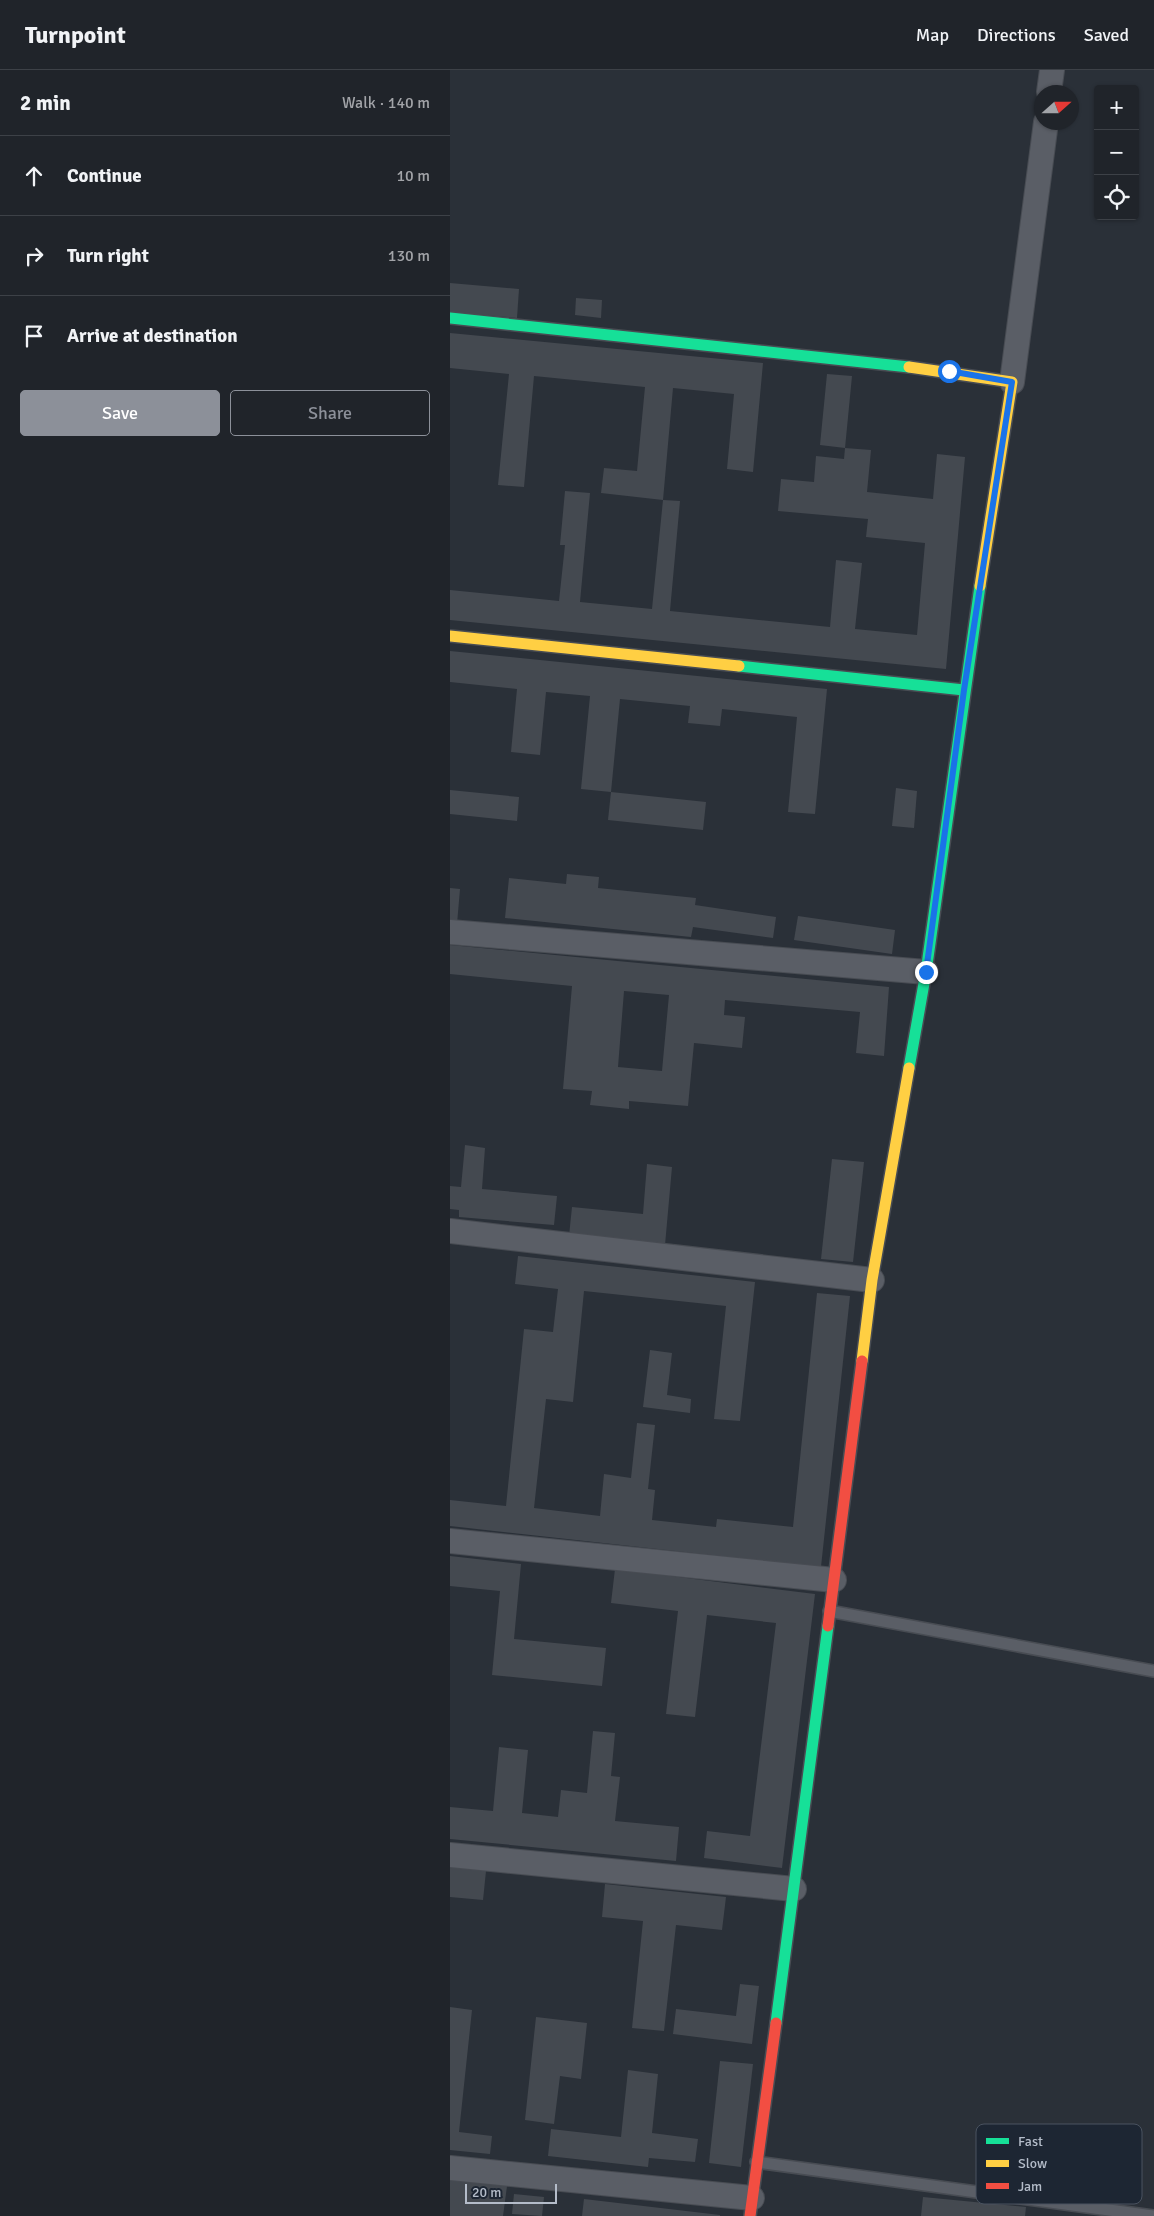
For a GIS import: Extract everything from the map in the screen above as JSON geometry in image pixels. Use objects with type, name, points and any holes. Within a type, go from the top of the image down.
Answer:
[{"type":"street","points":[[1050,85],[1052,70]]},
{"type":"street","points":[[450,2168],[751,2207],[872,1280],[926,972],[964,690],[1012,382],[1045,130]]},
{"type":"street","points":[[450,318],[949,371],[1012,382]]},
{"type":"street","points":[[450,636],[964,690]]},
{"type":"street","points":[[450,932],[926,972]]},
{"type":"street","points":[[450,1232],[872,1280]]},
{"type":"street","points":[[450,1541],[834,1580]]},
{"type":"street","points":[[450,1855],[794,1889]]},
{"type":"lane","points":[[829,1611],[1154,1671]]},
{"type":"lane","points":[[756,2162],[976,2192]]},
{"type":"lane","points":[[1065,2204],[1153,2216]]},
{"type":"building","points":[[450,283],[519,289],[517,318],[450,312]]},
{"type":"building","points":[[576,298],[602,300],[601,318],[575,315]]},
{"type":"building","points":[[450,333],[763,363],[753,472],[727,469],[734,394],[673,388],[663,500],[601,493],[604,468],[637,471],[645,387],[534,376],[524,487],[498,485],[509,374],[450,368]]},
{"type":"building","points":[[827,374],[852,376],[845,448],[820,445]]},
{"type":"building","points":[[845,448],[871,450],[867,492],[933,499],[937,454],[965,457],[946,669],[450,620],[450,590],[559,601],[565,545],[560,545],[565,491],[590,493],[580,602],[652,609],[663,500],[680,501],[670,611],[830,627],[836,560],[862,563],[855,629],[917,635],[925,543],[866,537],[868,519],[778,511],[781,479],[814,482],[816,456],[844,459]]},
{"type":"building","points":[[450,651],[827,689],[815,814],[788,812],[797,717],[722,709],[720,726],[688,723],[690,706],[620,699],[611,792],[581,789],[590,696],[546,692],[540,755],[511,752],[517,689],[450,682]]},
{"type":"building","points":[[896,788],[917,791],[914,828],[892,826]]},
{"type":"building","points":[[450,790],[519,797],[517,821],[450,814]]},
{"type":"building","points":[[611,792],[706,802],[703,830],[608,820]]},
{"type":"building","points":[[567,874],[599,877],[598,888],[696,898],[695,905],[776,917],[773,938],[693,927],[691,937],[505,918],[509,878],[566,884]]},
{"type":"building","points":[[450,888],[460,889],[457,924],[450,923]]},
{"type":"building","points":[[798,916],[895,930],[892,954],[794,940]]},
{"type":"building","points":[[450,945],[889,987],[884,1056],[856,1053],[860,1012],[725,1000],[724,1015],[745,1017],[742,1048],[694,1043],[688,1106],[629,1101],[629,1109],[590,1105],[592,1091],[563,1089],[572,986],[450,974]],"holes":[[[624,991],[669,995],[662,1071],[618,1067]]]},
{"type":"building","points":[[465,1145],[485,1148],[482,1189],[557,1196],[554,1225],[459,1217],[459,1210],[450,1209],[450,1186],[461,1187]]},
{"type":"building","points":[[832,1159],[864,1162],[853,1262],[821,1259]]},
{"type":"building","points":[[647,1164],[672,1167],[665,1245],[569,1236],[572,1207],[643,1214]]},
{"type":"building","points":[[518,1256],[755,1282],[740,1421],[714,1419],[726,1306],[584,1291],[573,1402],[546,1399],[534,1508],[600,1516],[604,1474],[631,1478],[637,1423],[655,1425],[648,1489],[655,1490],[652,1520],[716,1527],[717,1519],[793,1527],[817,1293],[850,1296],[821,1567],[450,1526],[450,1500],[506,1506],[524,1329],[553,1332],[558,1289],[515,1284]]},
{"type":"building","points":[[650,1350],[672,1353],[667,1395],[691,1399],[690,1413],[643,1407]]},
{"type":"building","points":[[450,1556],[521,1564],[514,1639],[606,1648],[602,1686],[492,1675],[500,1591],[450,1586]]},
{"type":"building","points":[[615,1569],[815,1594],[782,1868],[704,1858],[707,1831],[750,1836],[776,1623],[707,1615],[695,1717],[666,1714],[678,1611],[611,1603]]},
{"type":"building","points":[[593,1731],[615,1733],[611,1776],[620,1777],[615,1821],[679,1827],[676,1861],[450,1839],[450,1807],[493,1811],[499,1747],[528,1750],[522,1813],[558,1817],[561,1790],[587,1793]]},
{"type":"building","points":[[450,1867],[486,1871],[483,1900],[450,1897]]},
{"type":"building","points":[[605,1884],[726,1897],[722,1930],[676,1925],[664,2031],[632,2028],[643,1921],[602,1917]]},
{"type":"building","points":[[740,1984],[759,1986],[752,2044],[673,2034],[676,2009],[736,2016]]},
{"type":"building","points":[[450,2007],[472,2010],[459,2132],[492,2136],[490,2154],[450,2150]]},
{"type":"building","points":[[536,2017],[587,2023],[581,2079],[560,2076],[554,2124],[525,2120]]},
{"type":"building","points":[[720,2061],[753,2064],[741,2167],[709,2163]]},
{"type":"building","points":[[628,2070],[658,2074],[652,2133],[698,2139],[695,2162],[649,2158],[648,2167],[548,2156],[551,2129],[621,2137]]},
{"type":"building","points":[[450,2180],[507,2186],[503,2216],[450,2216]]},
{"type":"building","points":[[514,2194],[544,2197],[542,2216],[512,2214]]},
{"type":"building","points":[[923,2197],[976,2202],[976,2204],[1026,2207],[1025,2216],[921,2216]]},
{"type":"building","points":[[584,2199],[720,2215],[720,2216],[582,2216]]},
{"type":"traffic: fast","points":[[450,318],[909,367]]},
{"type":"traffic: fast","points":[[909,1068],[926,972],[980,586]]},
{"type":"traffic: fast","points":[[739,666],[964,690]]},
{"type":"traffic: fast","points":[[776,2023],[828,1626]]},
{"type":"traffic: slow","points":[[909,367],[1012,382],[980,586]]},
{"type":"traffic: slow","points":[[450,636],[739,666]]},
{"type":"traffic: slow","points":[[862,1361],[872,1280],[909,1068]]},
{"type":"traffic: jam","points":[[828,1626],[862,1361]]},
{"type":"traffic: jam","points":[[750,2216],[776,2023]]},
{"type":"route","points":[[926,972],[964,690],[1012,382],[949,371]]}]
